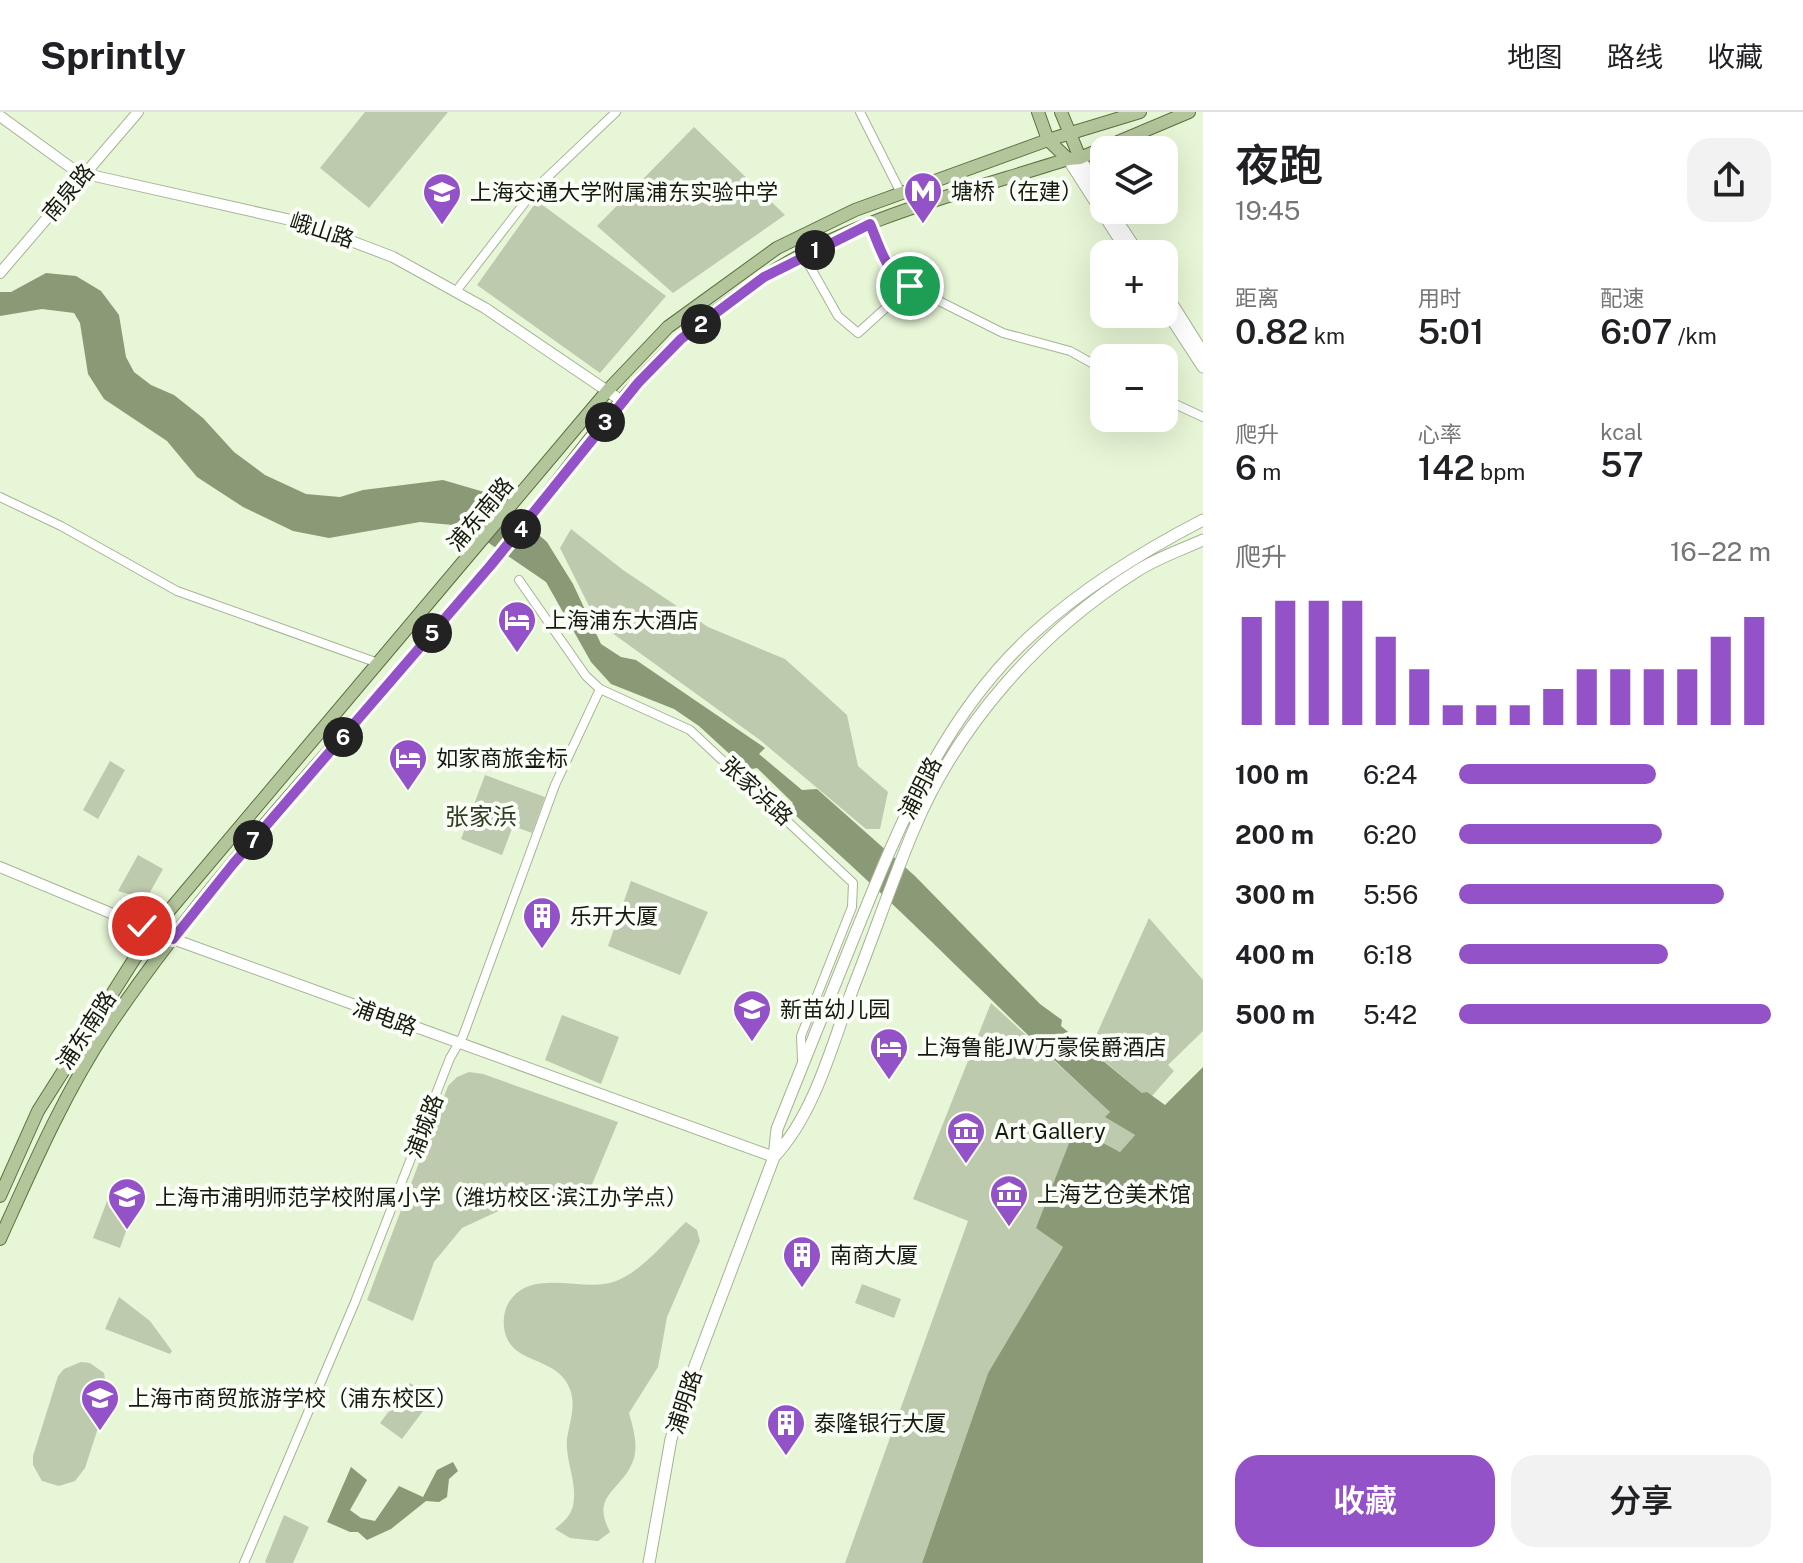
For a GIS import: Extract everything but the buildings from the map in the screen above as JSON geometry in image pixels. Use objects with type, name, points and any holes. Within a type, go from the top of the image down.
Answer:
[{"type":"main road","points":[[1038,112],[1048,140],[1074,159],[1090,181]]},
{"type":"main road","points":[[1061,112],[1074,159],[1121,240]]},
{"type":"main road","name":"浦东南路","points":[[0,1196],[38,1111],[152,931],[608,390],[668,327],[744,270],[816,229],[901,193],[1048,140],[1070,136],[1140,112]]},
{"type":"main road","name":"浦东南路","points":[[0,1239],[74,1085],[107,1030],[173,939],[233,864],[491,565],[622,401],[681,339],[764,277],[870,224],[1074,159],[1189,112]]},
{"type":"main road","points":[[1178,313],[1203,353]]},
{"type":"main road","points":[[1178,328],[1203,367]]},
{"type":"main road","name":"浦明路","points":[[649,1563],[671,1439],[692,1374],[774,1157],[777,1129],[903,819],[949,735],[992,677],[1034,632],[1085,590],[1203,520]]},
{"type":"main road","name":"浦明路","points":[[774,1157],[794,1136],[914,828],[952,759],[990,703],[1035,652],[1079,613],[1139,570],[1203,540]]},
{"type":"street","name":"南泉路","points":[[0,273],[138,112]]},
{"type":"street","points":[[457,290],[536,188],[616,112]]},
{"type":"street","points":[[860,112],[901,193]]},
{"type":"street","name":"峨山路","points":[[0,116],[66,166],[83,174],[304,223],[371,246],[457,290],[622,401]]},
{"type":"street","points":[[870,224],[888,266],[899,281],[1003,333],[1070,351],[1090,362]]},
{"type":"street","points":[[804,256],[838,316],[858,333],[910,286]]},
{"type":"street","points":[[1178,405],[1203,417]]},
{"type":"street","points":[[0,497],[61,526],[177,591],[378,663]]},
{"type":"street","name":"张家浜路","points":[[519,580],[540,605],[574,661],[600,689],[690,730],[853,883],[852,907],[801,1036],[802,1066]]},
{"type":"street","name":"浦城路","points":[[244,1563],[355,1302],[450,1058],[459,1044],[555,785],[600,689]]},
{"type":"street","name":"浦电路","points":[[0,867],[173,939],[774,1157]]},
{"type":"shaded area","points":[[365,112],[448,112],[369,208],[320,168]]},
{"type":"shaded area","points":[[694,127],[785,215],[673,293],[597,226]]},
{"type":"shaded area","points":[[537,201],[666,296],[600,373],[477,285]]},
{"type":"shaded area","points":[[46,273],[76,276],[101,291],[119,315],[126,357],[134,372],[151,385],[174,395],[203,418],[234,452],[265,475],[306,494],[340,497],[363,490],[443,480],[491,494],[547,542],[573,584],[601,644],[621,657],[636,660],[765,748],[759,754],[802,790],[817,789],[915,876],[1040,1004],[1062,1020],[1061,1026],[1142,1093],[1147,1092],[1165,1105],[1203,1067],[1203,1563],[922,1563],[988,1373],[1063,1247],[1036,1228],[1075,1128],[1120,1152],[1135,1135],[1105,1117],[1110,1112],[794,814],[789,808],[793,803],[757,768],[747,770],[699,726],[674,709],[611,684],[591,662],[546,582],[464,526],[420,522],[329,538],[293,531],[243,507],[197,477],[167,441],[104,399],[88,374],[80,323],[74,313],[42,309],[0,316],[0,292],[11,292]]},
{"type":"shaded area","points":[[571,529],[623,570],[708,627],[785,659],[847,715],[858,766],[888,792],[880,829],[866,829],[760,740],[597,622],[560,548]]},
{"type":"shaded area","points":[[110,761],[125,770],[98,819],[83,810]]},
{"type":"shaded area","points":[[485,775],[545,797],[532,833],[513,826],[502,855],[461,839]]},
{"type":"shaded area","points":[[138,855],[163,869],[149,894],[142,898],[118,891]]},
{"type":"shaded area","points":[[631,881],[708,912],[680,975],[608,946]]},
{"type":"shaded area","points":[[1149,918],[1203,980],[1203,1031],[1168,1065],[1174,1071],[1152,1096],[1142,1093],[1090,1049]]},
{"type":"shaded area","points":[[991,1003],[1110,1112],[1106,1117],[1135,1135],[1120,1152],[1075,1128],[1063,1247],[988,1373],[922,1563],[845,1563],[968,1221],[913,1199]]},
{"type":"shaded area","points":[[562,1015],[619,1037],[601,1084],[545,1060]]},
{"type":"shaded area","points":[[469,1072],[483,1074],[618,1122],[586,1199],[527,1202],[505,1208],[462,1228],[434,1262],[413,1321],[367,1300],[448,1086],[457,1077]]},
{"type":"shaded area","points":[[112,1188],[138,1198],[120,1248],[93,1238]]},
{"type":"shaded area","points":[[686,1222],[697,1230],[700,1241],[667,1317],[658,1367],[629,1413],[635,1452],[629,1469],[610,1493],[603,1509],[610,1532],[598,1541],[570,1538],[555,1529],[566,1519],[573,1506],[573,1480],[567,1447],[572,1395],[558,1372],[513,1347],[504,1327],[506,1308],[512,1298],[531,1285],[593,1285],[616,1281],[638,1268]]},
{"type":"shaded area","points":[[862,1284],[901,1299],[894,1318],[855,1303]]},
{"type":"shaded area","points":[[119,1297],[150,1321],[172,1351],[170,1354],[105,1329]]},
{"type":"shaded area","points":[[81,1362],[90,1363],[104,1373],[108,1397],[85,1468],[75,1481],[59,1486],[42,1481],[33,1465],[33,1456],[58,1376],[64,1369]]},
{"type":"shaded area","points":[[410,1383],[432,1399],[402,1439],[380,1423]]},
{"type":"shaded area","points":[[453,1462],[458,1471],[449,1479],[447,1497],[439,1502],[426,1501],[391,1529],[367,1540],[358,1532],[350,1532],[327,1522],[351,1467],[367,1480],[350,1510],[361,1518],[375,1521],[399,1486],[423,1497],[437,1470]]},
{"type":"shaded area","points":[[284,1515],[309,1527],[293,1563],[267,1563],[265,1562]]},
{"type":"place","name":"塘桥（在建）","points":[[923,225]]},
{"type":"place","name":"上海交通大学附属浦东实验中学","points":[[442,226]]},
{"type":"place","name":"上海浦东大酒店","points":[[517,654]]},
{"type":"place","name":"如家商旅金标","points":[[408,792]]},
{"type":"place","name":"乐开大厦","points":[[542,950]]},
{"type":"place","name":"新苗幼儿园","points":[[752,1043]]},
{"type":"place","name":"上海鲁能JW万豪侯爵酒店","points":[[889,1081]]},
{"type":"place","name":"Art Gallery","points":[[966,1165]]},
{"type":"place","name":"上海艺仓美术馆","points":[[1009,1228]]},
{"type":"place","name":"上海市浦明师范学校附属小学（潍坊校区·滨江办学点）","points":[[127,1231]]},
{"type":"place","name":"南商大厦","points":[[802,1289]]},
{"type":"place","name":"上海市商贸旅游学校（浦东校区）","points":[[100,1432]]},
{"type":"place","name":"泰隆银行大厦","points":[[786,1457]]},
{"type":"district","name":"张家浜","points":[[481,817]]},
{"type":"route","points":[[142,926],[173,939],[233,864],[491,565],[622,401],[681,339],[764,277],[856,228],[870,224],[888,266],[899,281],[910,286]]}]
